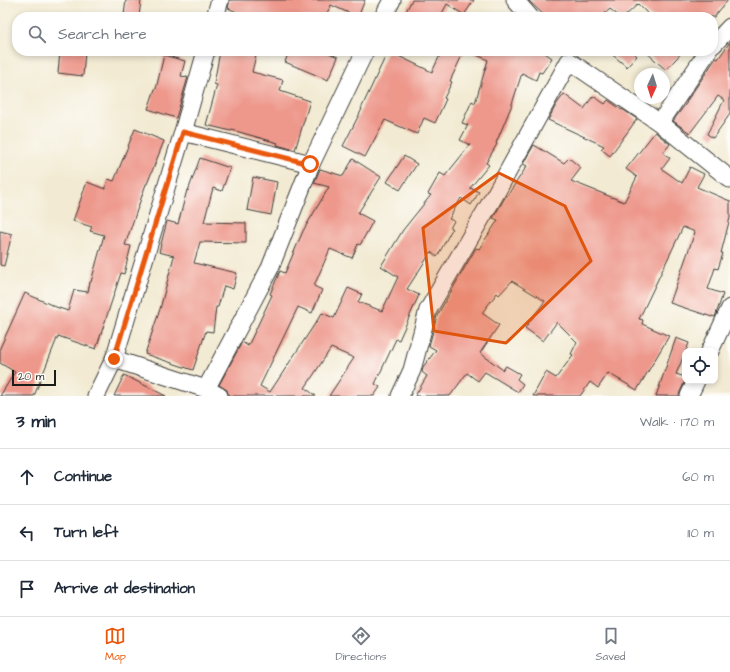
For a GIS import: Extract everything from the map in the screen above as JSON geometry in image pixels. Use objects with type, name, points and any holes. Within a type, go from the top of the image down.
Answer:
[{"type":"street","points":[[216,12],[220,0]]},
{"type":"street","points":[[386,12],[392,0]]},
{"type":"street","points":[[515,0],[526,12]]},
{"type":"street","points":[[718,40],[730,27]]},
{"type":"street","points":[[96,396],[114,359],[205,56]]},
{"type":"street","points":[[114,359],[213,392],[270,268],[310,164],[363,56]]},
{"type":"street","points":[[400,396],[412,370],[428,310],[496,193],[564,56],[660,123],[730,179]]},
{"type":"street","points":[[660,123],[705,56]]},
{"type":"street","points":[[183,132],[310,164]]},
{"type":"street","points":[[711,348],[730,308]]},
{"type":"street","points":[[689,396],[695,384]]},
{"type":"highlighted area","points":[[499,173],[565,206],[591,261],[506,343],[434,331],[423,228]]},
{"type":"building","points":[[126,0],[141,0],[140,12],[124,12]]},
{"type":"building","points":[[230,0],[365,0],[360,12],[347,12],[331,5],[328,12],[236,12],[228,8]]},
{"type":"building","points":[[412,0],[474,0],[466,12],[459,12],[447,4],[443,12],[406,12]]},
{"type":"building","points":[[528,0],[728,0],[718,12],[646,12],[638,4],[629,12],[614,12],[610,9],[607,12],[541,12]]},
{"type":"building","points":[[730,42],[730,114],[713,138],[707,134],[724,100],[718,96],[690,133],[673,121],[716,58],[718,59]]},
{"type":"building","points":[[60,56],[85,56],[83,76],[58,73]]},
{"type":"building","points":[[164,56],[185,61],[181,76],[188,77],[176,118],[148,109],[156,89]]},
{"type":"building","points":[[219,56],[256,56],[252,72],[283,80],[280,91],[310,101],[295,150],[277,145],[278,143],[232,130],[206,125],[217,85],[214,84]]},
{"type":"building","points":[[287,56],[338,57],[328,80],[285,62]]},
{"type":"building","points":[[386,56],[398,56],[432,72],[440,56],[462,56],[450,81],[452,82],[444,98],[446,99],[435,123],[424,118],[417,134],[385,120],[365,157],[343,146]]},
{"type":"building","points":[[479,56],[549,56],[552,58],[542,73],[539,72],[536,80],[522,73],[511,107],[496,143],[497,144],[486,163],[489,165],[470,188],[479,192],[471,205],[461,198],[449,219],[454,221],[450,228],[452,229],[437,257],[431,252],[407,289],[419,295],[399,340],[396,339],[375,384],[380,387],[374,396],[329,396],[354,358],[331,348],[305,388],[316,396],[232,396],[228,394],[227,390],[219,385],[242,342],[248,346],[272,295],[270,294],[280,271],[285,273],[303,231],[329,187],[314,183],[320,169],[343,176],[353,159],[381,177],[358,213],[373,221],[360,245],[358,244],[352,258],[330,249],[314,286],[322,290],[312,313],[298,307],[260,386],[270,392],[322,313],[334,318],[348,288],[362,294],[358,302],[382,311],[398,277],[381,266],[403,230],[431,195],[428,194],[440,173],[445,176],[470,145],[460,140],[468,125],[462,123],[472,101],[475,103],[488,60]]},
{"type":"building","points":[[614,56],[637,56],[627,67]]},
{"type":"building","points":[[651,56],[679,56],[668,68],[664,68]]},
{"type":"building","points":[[564,94],[584,109],[593,96],[605,104],[608,100],[637,119],[610,156],[601,149],[604,146],[548,120]]},
{"type":"building","points":[[135,129],[164,141],[146,184],[125,245],[131,246],[124,274],[121,273],[96,349],[58,336],[34,396],[0,396],[15,372],[0,363],[0,348],[25,293],[68,311],[74,290],[88,292],[104,235],[90,231],[92,227],[73,221],[87,182],[105,189],[108,179],[114,181]]},
{"type":"building","points":[[655,132],[670,144],[663,153],[670,158],[662,169],[682,183],[690,167],[704,174],[697,187],[730,201],[730,218],[721,253],[723,253],[718,269],[715,268],[708,289],[723,294],[715,317],[670,303],[695,232],[683,227],[639,319],[643,320],[642,324],[669,336],[637,390],[608,373],[598,388],[590,382],[580,396],[533,396],[546,372],[556,378],[573,355],[571,354],[577,342],[557,322],[543,341],[525,328],[545,301],[512,281],[499,295],[497,293],[482,313],[499,325],[480,353],[503,370],[506,366],[520,374],[517,379],[523,384],[518,392],[485,372],[478,381],[467,373],[450,396],[415,396],[427,376],[422,372],[423,367],[436,350],[429,346],[437,316],[476,248],[479,249],[498,220],[493,218],[527,166],[523,164],[534,145],[564,163],[569,158],[581,168],[571,181],[624,202],[637,177],[626,169]]},
{"type":"building","points":[[404,156],[417,164],[400,190],[387,182]]},
{"type":"building","points":[[200,158],[230,168],[222,191],[213,188],[204,222],[246,223],[246,243],[200,242],[194,263],[237,273],[233,289],[224,286],[218,307],[216,307],[213,332],[206,331],[193,370],[145,354],[160,309],[174,256],[159,252],[167,221],[178,224],[187,190],[188,191]]},
{"type":"building","points":[[253,177],[277,182],[271,215],[247,210]]},
{"type":"building","points":[[0,231],[12,234],[4,266],[0,265]]},
{"type":"building","points":[[676,338],[689,343],[687,348],[682,348],[682,360],[676,374],[682,376],[682,384],[684,384],[679,396],[656,396]]},
{"type":"building","points":[[124,375],[166,396],[114,396]]},
{"type":"route","points":[[114,359],[183,132],[310,164]]}]
